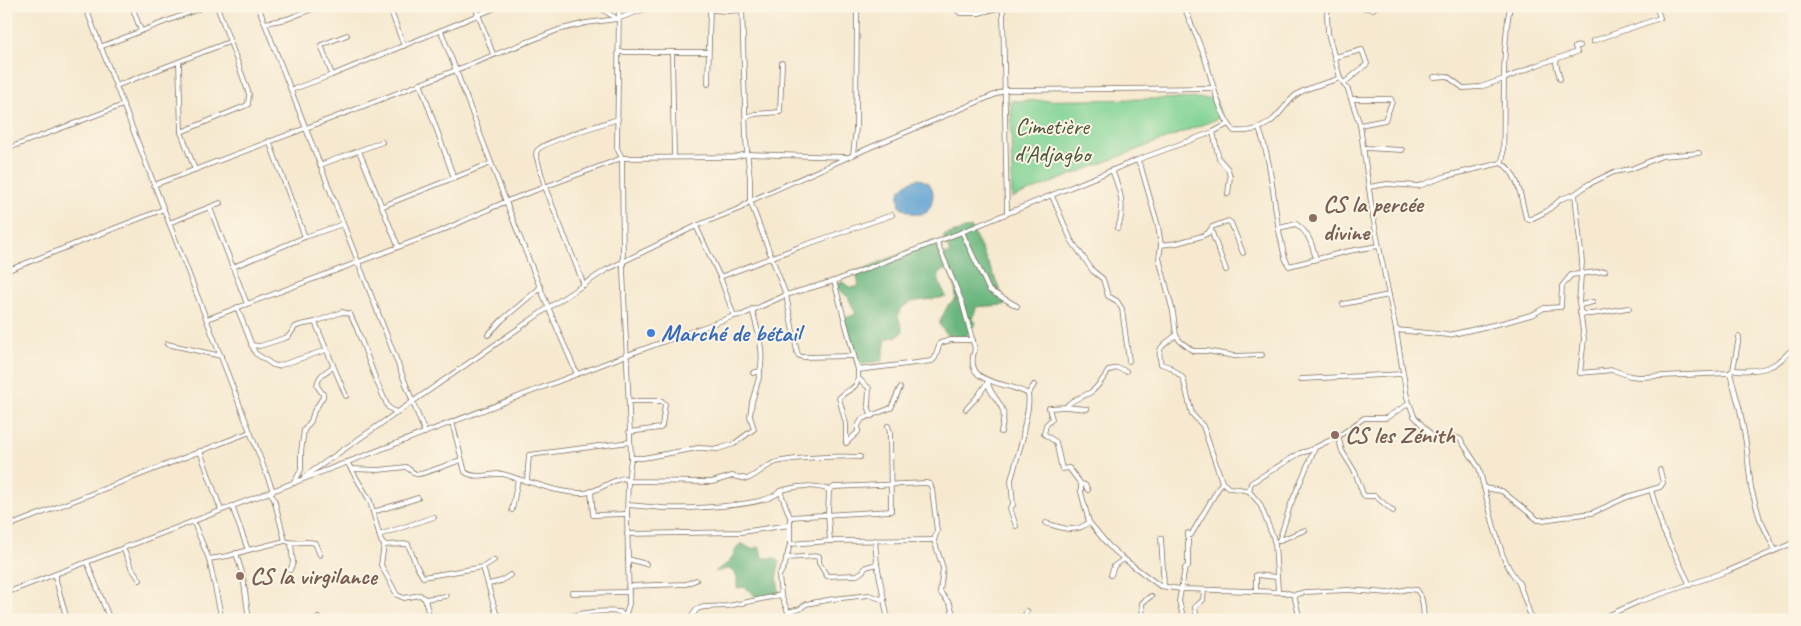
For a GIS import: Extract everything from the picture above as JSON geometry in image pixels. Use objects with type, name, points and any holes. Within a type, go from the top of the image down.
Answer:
[{"type":"street","points":[[85,6],[250,432],[272,491],[285,541]]},
{"type":"street","points":[[132,6],[142,31]]},
{"type":"street","points":[[100,47],[206,6]]},
{"type":"street","points":[[181,132],[248,105],[249,94],[217,6]]},
{"type":"street","points":[[258,6],[425,433]]},
{"type":"street","points":[[265,23],[320,6]]},
{"type":"street","points":[[389,6],[404,46]]},
{"type":"street","points":[[475,6],[493,54]]},
{"type":"street","points":[[291,90],[500,6]]},
{"type":"street","points":[[600,6],[618,19]]},
{"type":"street","points":[[619,6],[617,148],[622,158],[623,262],[631,458],[627,514],[629,604],[624,618]]},
{"type":"street","points":[[154,185],[493,54],[571,26],[618,19],[653,6]]},
{"type":"street","points":[[853,155],[856,128],[857,6]]},
{"type":"street","points":[[957,6],[960,13],[979,13],[998,8],[1003,11],[1008,212]]},
{"type":"street","points":[[1184,6],[1228,124],[1234,132],[1259,129],[1278,115],[1298,94],[1340,78]]},
{"type":"street","points":[[1329,6],[1327,14],[1328,33],[1336,57],[1340,78],[1351,99],[1360,125],[1378,246],[1396,330],[1408,404],[1414,416],[1435,439],[1452,436],[1463,442],[1479,468],[1503,556],[1519,583],[1532,620]]},
{"type":"street","points":[[1354,6],[1373,9],[1376,6]]},
{"type":"street","points":[[1502,163],[1506,30],[1510,6]]},
{"type":"street","points":[[1593,41],[1660,18],[1656,6]]},
{"type":"street","points":[[708,84],[710,8],[728,11],[742,8],[750,201],[786,295],[798,356],[853,356]]},
{"type":"street","points":[[441,31],[548,308],[577,374]]},
{"type":"street","points":[[332,75],[320,45],[347,35]]},
{"type":"street","points":[[116,86],[229,42]]},
{"type":"street","points":[[1434,77],[1447,76],[1466,89],[1484,86],[1537,65],[1578,52],[1575,47],[1580,46]]},
{"type":"street","points":[[1336,57],[1362,50],[1365,54],[1367,64],[1344,83]]},
{"type":"street","points":[[618,52],[708,52]]},
{"type":"street","points":[[672,53],[674,157]]},
{"type":"street","points":[[1557,59],[1556,63],[1560,79]]},
{"type":"street","points":[[179,62],[181,132],[195,170]]},
{"type":"street","points":[[746,117],[755,114],[780,112],[782,63]]},
{"type":"street","points":[[420,83],[454,178]]},
{"type":"street","points":[[300,480],[606,270],[696,226],[741,208],[750,201],[848,157],[1006,90],[1214,88]]},
{"type":"street","points":[[1351,99],[1391,99],[1392,102],[1385,120],[1360,125]]},
{"type":"street","points":[[6,149],[123,104]]},
{"type":"street","points":[[584,285],[545,187],[536,155],[540,148],[561,138],[618,118]]},
{"type":"street","points":[[6,593],[577,374],[734,316],[742,315],[786,295],[834,281],[937,242],[1137,160],[1213,132],[1228,124]]},
{"type":"street","points":[[1259,129],[1266,146],[1279,228],[1285,258],[1289,266],[1378,246]]},
{"type":"street","points":[[1213,132],[1219,159],[1228,169],[1230,177],[1228,194]]},
{"type":"street","points":[[269,142],[306,237]]},
{"type":"street","points":[[320,165],[382,142]]},
{"type":"street","points":[[1364,148],[1402,150]]},
{"type":"street","points":[[359,151],[398,246]]},
{"type":"street","points":[[1369,187],[1387,184],[1418,186],[1452,174],[1502,163],[1508,167],[1514,176],[1526,218],[1529,220],[1547,211],[1561,199],[1575,194],[1609,174],[1631,169],[1658,157],[1699,153]]},
{"type":"street","points":[[207,319],[441,231],[506,201],[622,158],[734,157],[747,154],[848,157]]},
{"type":"street","points":[[1137,160],[1142,167],[1158,226],[1161,244],[1159,258],[1173,312],[1176,335],[1185,346],[1193,351],[1207,351],[1234,356],[1262,355]]},
{"type":"street","points":[[383,206],[491,163]]},
{"type":"street","points":[[1112,170],[1123,212],[1118,228]]},
{"type":"street","points":[[1575,194],[1582,262],[1580,313],[1584,339],[1580,374],[1614,370],[1639,377],[1751,371],[1782,361],[1795,345]]},
{"type":"street","points":[[1052,196],[1072,243],[1094,271],[1103,278],[1108,296],[1117,301],[1122,309],[1129,361]]},
{"type":"street","points":[[169,222],[220,203]]},
{"type":"street","points":[[210,208],[247,304]]},
{"type":"street","points":[[6,271],[164,209]]},
{"type":"street","points":[[720,277],[892,215]]},
{"type":"street","points":[[1161,244],[1190,240],[1202,236],[1211,230],[1212,227],[1230,221],[1242,253]]},
{"type":"street","points":[[233,266],[343,224]]},
{"type":"street","points":[[1279,228],[1296,224],[1305,230],[1316,259]]},
{"type":"street","points":[[696,226],[720,277],[734,316]]},
{"type":"street","points":[[1211,230],[1226,270]]},
{"type":"street","points":[[962,232],[989,290],[1018,306]]},
{"type":"street","points":[[937,242],[962,302],[975,349],[972,355],[975,369],[987,382],[1003,410],[1001,432]]},
{"type":"street","points":[[1396,330],[1449,335],[1506,322],[1534,314],[1544,308],[1561,307],[1562,286],[1570,276],[1605,271]]},
{"type":"street","points":[[834,281],[858,370],[855,388],[839,398],[846,424],[846,442],[858,432],[858,426],[862,419],[891,408],[900,388]]},
{"type":"street","points":[[488,335],[502,320],[541,287]]},
{"type":"street","points":[[1343,304],[1388,295]]},
{"type":"street","points":[[1580,305],[1593,302]]},
{"type":"street","points":[[237,307],[255,353],[276,366],[326,350]]},
{"type":"street","points":[[1580,313],[1587,316],[1606,310],[1629,308]]},
{"type":"street","points":[[631,458],[643,458],[698,448],[718,449],[734,444],[754,429],[750,416],[760,374],[760,342],[752,309]]},
{"type":"street","points":[[251,346],[260,346],[285,338],[289,336],[295,327],[342,312],[350,314],[388,407],[388,418]]},
{"type":"street","points":[[315,322],[346,396]]},
{"type":"street","points":[[1176,335],[1161,346],[1159,352],[1161,364],[1170,367],[1183,378],[1192,414],[1203,426],[1222,482],[1230,488],[1249,491],[1260,504],[1277,543]]},
{"type":"street","points":[[1739,337],[1732,371],[1746,443],[1751,488],[1760,519],[1775,550]]},
{"type":"street","points":[[858,370],[932,361],[935,358],[940,343],[951,340],[973,340]]},
{"type":"street","points":[[167,344],[221,356]]},
{"type":"street","points":[[294,483],[301,470],[304,430],[311,421],[314,411],[323,397],[317,386],[318,381],[322,375],[333,367]]},
{"type":"street","points":[[1066,407],[1070,402],[1090,393],[1097,387],[1109,370],[1117,368],[1126,370]]},
{"type":"street","points":[[753,373],[760,371]]},
{"type":"street","points":[[1301,379],[1403,374]]},
{"type":"street","points":[[858,378],[869,388],[868,402],[872,416]]},
{"type":"street","points":[[987,382],[1028,394]]},
{"type":"street","points":[[966,410],[987,382]]},
{"type":"street","points":[[1016,526],[1010,508],[1013,505],[1012,480],[1023,437],[1023,430],[1027,421],[1030,403],[1028,394],[1034,385]]},
{"type":"street","points":[[629,400],[662,401],[665,404],[662,426],[660,428],[629,432]]},
{"type":"street","points":[[1239,489],[1300,453],[1315,448],[1338,436],[1364,418],[1386,418],[1408,404]]},
{"type":"street","points":[[388,407],[397,413]]},
{"type":"street","points":[[1087,409],[1049,408],[1052,418],[1046,425],[1044,434],[1056,442],[1062,468],[1070,468],[1081,484],[1085,485],[1088,490]]},
{"type":"street","points":[[452,422],[461,460],[468,475],[485,477],[501,474],[565,493],[586,493],[624,478],[628,481],[712,482],[732,476],[747,479],[762,468],[776,462],[815,458],[860,458]]},
{"type":"street","points":[[790,517],[890,511],[890,433],[888,426]]},
{"type":"street","points":[[6,527],[250,432]]},
{"type":"street","points":[[1338,436],[1342,451],[1355,472],[1363,494],[1365,496],[1375,496],[1393,511]]},
{"type":"street","points":[[527,481],[529,455],[630,442]]},
{"type":"street","points":[[1278,592],[1276,577],[1277,543],[1290,506],[1315,448]]},
{"type":"street","points":[[200,451],[221,510]]},
{"type":"street","points":[[351,469],[379,470],[406,467],[421,475],[438,467],[461,460]]},
{"type":"street","points":[[347,462],[370,501],[379,535],[384,545],[381,565],[397,595],[404,598],[420,595],[425,599],[430,618],[424,620]]},
{"type":"street","points":[[1484,488],[1502,491],[1538,520],[1543,520],[1592,513],[1627,497],[1662,486],[1660,470]]},
{"type":"street","points":[[512,510],[518,479]]},
{"type":"street","points":[[1184,620],[1179,601],[1185,568],[1188,566],[1190,534],[1222,482]]},
{"type":"street","points":[[1249,491],[1251,483]]},
{"type":"street","points":[[628,505],[664,508],[717,507],[767,498],[789,488],[809,487],[830,490],[834,487],[930,484],[937,531],[934,540],[943,568],[940,592],[950,604],[955,620]]},
{"type":"street","points":[[1081,484],[1081,492],[1089,522],[1109,546],[1142,574],[1160,586],[1181,589],[1278,592],[1294,595],[1306,592],[1348,590],[1389,593],[1408,589],[1417,590],[1420,593],[1424,620]]},
{"type":"street","points":[[830,490],[828,514],[830,541]]},
{"type":"street","points":[[1651,490],[1663,530],[1690,585]]},
{"type":"street","points":[[591,491],[593,515],[627,514]]},
{"type":"street","points":[[780,491],[790,517],[790,544],[786,565],[779,576],[781,596],[788,612],[788,620]]},
{"type":"street","points":[[373,512],[418,498]]},
{"type":"street","points":[[6,503],[14,525]]},
{"type":"street","points":[[232,506],[248,550]]},
{"type":"street","points":[[379,535],[434,517]]},
{"type":"street","points":[[193,521],[208,559],[222,620]]},
{"type":"street","points":[[1046,523],[1072,530],[1084,527],[1089,522]]},
{"type":"street","points":[[627,534],[741,532],[790,525]]},
{"type":"street","points":[[1277,543],[1306,530]]},
{"type":"street","points":[[1161,538],[1164,586]]},
{"type":"street","points":[[875,540],[877,564],[888,620]]},
{"type":"street","points":[[790,544],[830,541],[934,540]]},
{"type":"street","points":[[208,559],[236,554],[285,541],[291,544],[315,543],[320,555]]},
{"type":"street","points":[[1598,620],[1632,604],[1728,571],[1795,542]]},
{"type":"street","points":[[290,570],[293,563],[291,544]]},
{"type":"street","points":[[384,545],[408,544],[416,567],[423,577],[482,567],[494,560]]},
{"type":"street","points":[[123,548],[131,567],[140,580]]},
{"type":"street","points":[[236,554],[243,576],[249,620]]},
{"type":"street","points":[[786,558],[819,556],[819,563],[827,576],[857,575],[866,567],[877,564]]},
{"type":"street","points":[[628,559],[646,564]]},
{"type":"street","points":[[1111,575],[1114,566],[1124,559]]},
{"type":"street","points":[[88,562],[109,618],[101,620]]},
{"type":"street","points":[[482,567],[489,584],[498,620]]},
{"type":"street","points":[[56,574],[67,620]]},
{"type":"street","points":[[489,584],[501,581],[510,575]]},
{"type":"street","points":[[1256,591],[1256,575],[1276,577]]},
{"type":"street","points":[[628,586],[686,584],[696,580]]},
{"type":"street","points":[[1197,620],[1195,606],[1203,600],[1204,590]]},
{"type":"street","points":[[572,593],[628,592]]},
{"type":"street","points":[[1294,595],[1300,620]]},
{"type":"street","points":[[425,599],[446,596]]},
{"type":"street","points":[[689,620],[696,610],[704,607],[728,606],[781,596]]},
{"type":"street","points":[[788,612],[800,609],[806,604],[833,598],[869,596],[884,600]]},
{"type":"street","points":[[1143,620],[1142,603],[1150,596]]},
{"type":"street","points":[[558,620],[572,615],[613,611],[620,612],[624,618]]},
{"type":"street","points":[[1022,620],[1027,611]]},
{"type":"green space","name":"Cimetière d'Adjagbo","points":[[1215,98],[1222,117],[1012,198],[1011,101]]},
{"type":"green space","points":[[971,227],[1000,289],[1005,305],[975,307],[976,310],[972,318],[976,323],[964,339],[950,339],[939,324],[948,305],[956,299],[955,286],[943,255],[950,253],[943,236]]},
{"type":"green space","points":[[932,241],[935,243],[946,269],[939,273],[939,277],[946,297],[911,302],[900,309],[898,316],[903,331],[900,335],[886,339],[882,361],[857,365],[843,319],[856,314],[848,297],[836,285],[842,282],[851,288],[859,286],[856,272]]},
{"type":"green space","points":[[741,543],[751,549],[760,547],[762,558],[775,558],[780,562],[777,573],[779,593],[756,597],[745,587],[737,588],[737,577],[733,570],[728,569],[715,572],[729,562]]},
{"type":"water","points":[[918,179],[929,184],[933,195],[926,213],[915,214],[900,206],[899,197],[900,191],[904,186]]},
{"type":"place","name":"CS la percée divine","points":[[1313,218]]},
{"type":"place","name":"Marché de bétail","points":[[651,333]]},
{"type":"place","name":"CS les Zénith","points":[[1335,435]]},
{"type":"place","name":"CS la virgilance","points":[[240,576]]}]
